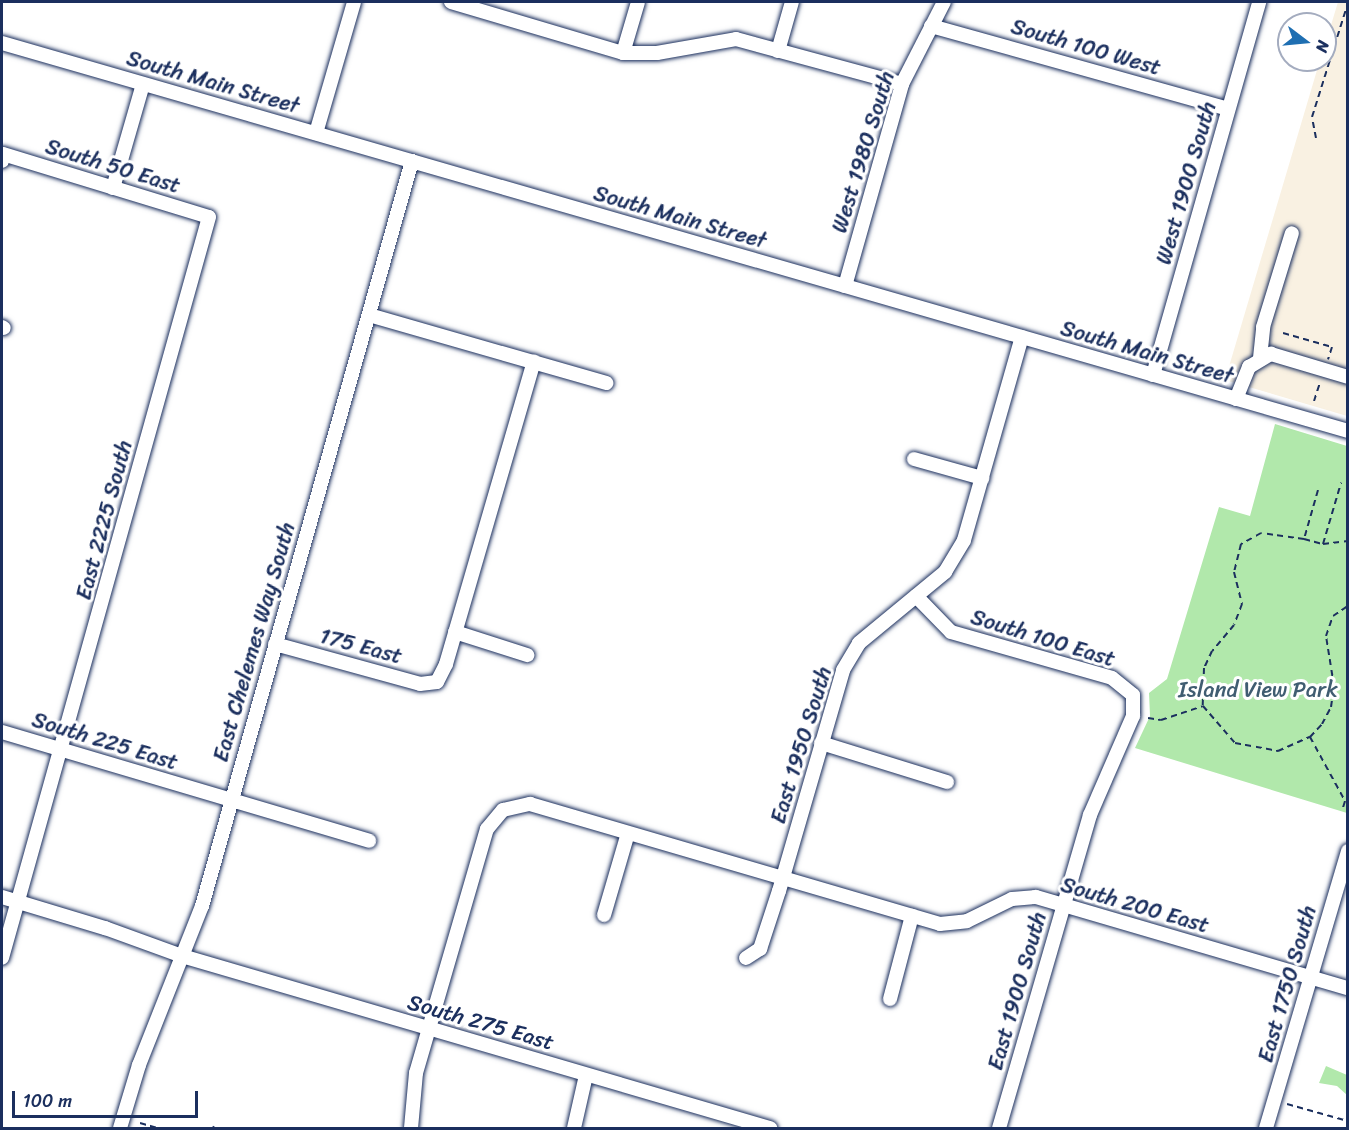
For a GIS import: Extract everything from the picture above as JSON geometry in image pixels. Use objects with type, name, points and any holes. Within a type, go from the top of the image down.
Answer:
[{"type":"street","points":[[316,133],[354,2]]},
{"type":"street","points":[[451,2],[623,53],[657,53],[736,39],[902,84]]},
{"type":"street","points":[[623,53],[638,2]]},
{"type":"street","points":[[778,51],[792,2]]},
{"type":"street","name":"West 1980 South","points":[[845,286],[902,84],[944,2]]},
{"type":"street","name":"West 1900 South","points":[[1154,375],[1258,2]]},
{"type":"street","name":"South 100 West","points":[[931,26],[1228,109]]},
{"type":"street","name":"South Main Street","points":[[2,43],[1347,432]]},
{"type":"street","points":[[113,188],[143,84]]},
{"type":"street","name":"South 50 East","points":[[2,157],[209,217]]},
{"type":"street","name":"East Chelemes Way South","points":[[120,1128],[139,1065],[202,906],[412,161]]},
{"type":"street","name":"East 2225 South","points":[[2,958],[63,750],[209,217]]},
{"type":"street","points":[[1260,358],[1263,327],[1292,234]]},
{"type":"street","points":[[369,315],[606,383]]},
{"type":"street","name":"East 1950 South","points":[[746,958],[760,949],[784,878],[843,670],[859,643],[945,572],[964,540],[1022,337]]},
{"type":"street","points":[[1236,399],[1250,368],[1260,358],[1271,354],[1347,377]]},
{"type":"street","points":[[528,655],[455,632],[534,363]]},
{"type":"street","points":[[914,459],[982,478]]},
{"type":"street","name":"South 100 East","points":[[916,596],[951,632],[1112,678],[1133,695]]},
{"type":"street","name":"175 East","points":[[275,644],[420,684],[437,682],[455,632]]},
{"type":"street","name":"East 1900 South","points":[[999,1128],[1090,815],[1133,716],[1133,695]]},
{"type":"street","name":"South 225 East","points":[[2,732],[369,841]]},
{"type":"street","points":[[821,743],[947,782]]},
{"type":"street","name":"South 200 East","points":[[429,1029],[488,829],[503,810],[530,804],[940,924],[967,921],[1012,899],[1035,897],[1347,988]]},
{"type":"street","points":[[604,915],[628,833]]},
{"type":"street","name":"East 1750 South","points":[[1266,1128],[1347,851]]},
{"type":"street","name":"South 275 East","points":[[2,897],[85,921],[182,956],[770,1128]]},
{"type":"street","points":[[890,999],[912,916]]},
{"type":"street","points":[[411,1128],[416,1073],[429,1029]]},
{"type":"street","points":[[574,1128],[586,1075]]},
{"type":"path","points":[[1316,138],[1312,117],[1347,3]]},
{"type":"path","points":[[1283,333],[1332,347],[1328,359]]},
{"type":"path","points":[[1314,401],[1322,377]]},
{"type":"path","points":[[1323,544],[1341,483]]},
{"type":"path","points":[[1304,539],[1318,490]]},
{"type":"path","points":[[1347,541],[1323,544],[1261,533],[1241,544],[1234,572],[1242,604],[1234,625],[1212,651],[1204,668],[1203,706],[1235,743],[1278,751],[1310,738],[1331,707],[1334,686],[1326,636],[1333,616],[1347,606]]},
{"type":"path","points":[[1148,718],[1161,720],[1203,706]]},
{"type":"path","points":[[1310,738],[1345,801],[1342,811]]},
{"type":"path","points":[[1287,1104],[1347,1120]]},
{"type":"path","points":[[140,1123],[158,1128]]},
{"type":"shaded area","points":[[1338,2],[1347,2],[1347,416],[1225,380],[1316,72],[1337,72],[1337,12],[1335,12]]},
{"type":"green space","name":"Island View Park","points":[[1275,424],[1347,446],[1347,813],[1135,748],[1150,716],[1149,693],[1167,679],[1219,507],[1250,516]]},
{"type":"green space","points":[[1326,1066],[1347,1075],[1347,1095],[1337,1086],[1319,1083]]}]
